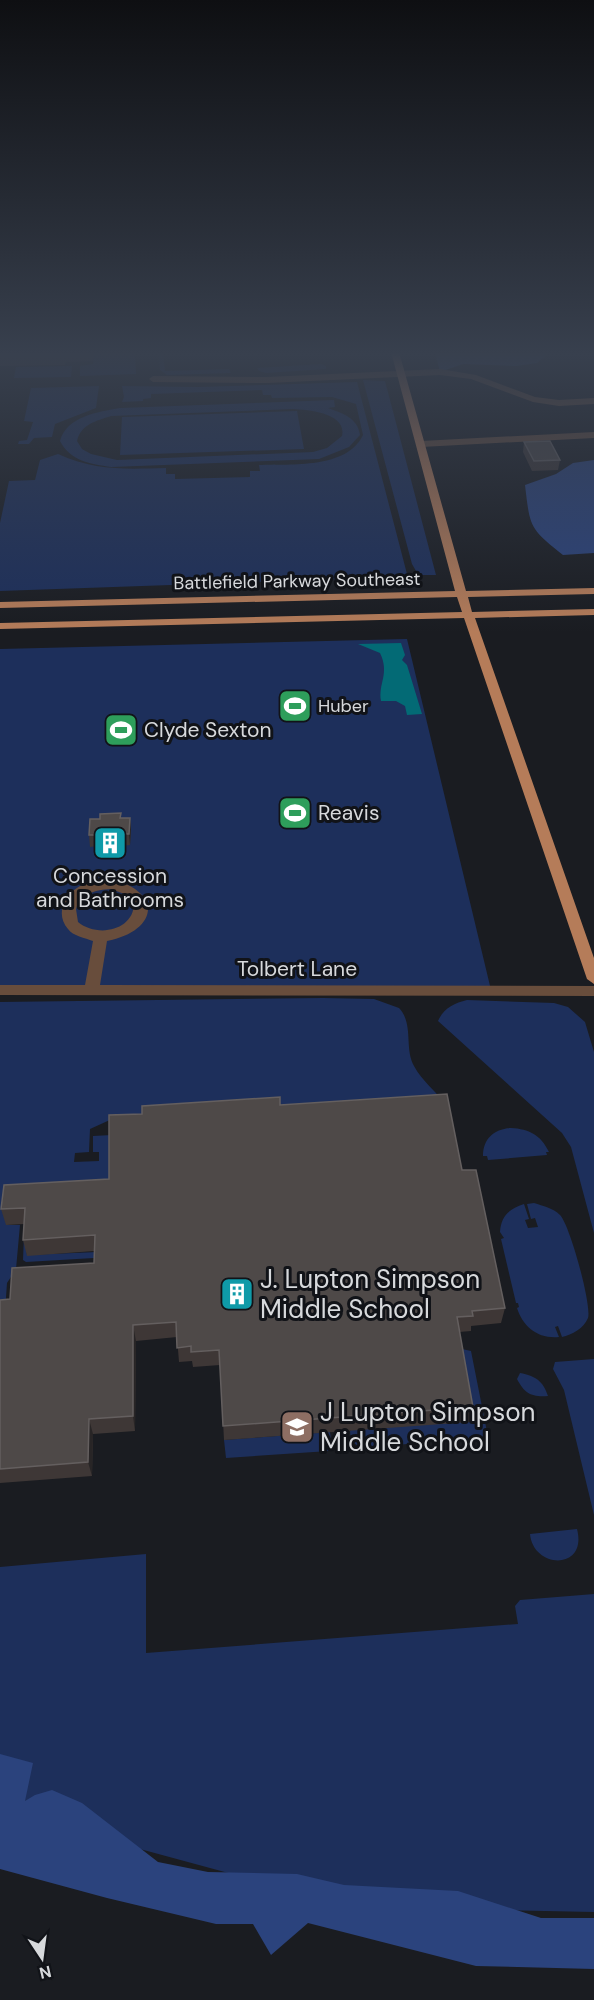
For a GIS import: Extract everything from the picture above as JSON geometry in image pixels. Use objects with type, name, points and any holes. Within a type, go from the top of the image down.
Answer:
[{"type":"main road","points":[[421,445],[446,544],[468,615],[594,979]]},
{"type":"main road","name":"Battlefield Parkway Southeast","points":[[0,605],[594,591]]},
{"type":"main road","name":"Battlefield Parkway Southeast","points":[[0,626],[594,612]]},
{"type":"street","points":[[112,884],[136,893],[143,903],[142,914],[135,925],[122,932],[101,936],[81,932],[72,926],[67,914],[70,902],[82,891],[99,885],[112,884]]},
{"type":"street","points":[[92,990],[101,936]]},
{"type":"street","name":"Tolbert Lane","points":[[0,990],[594,991]]},
{"type":"shaded area","points":[[62,445],[80,445],[91,454],[117,460],[313,452],[330,445],[351,445],[319,459],[111,467],[89,463],[75,457]]},
{"type":"shaded area","points":[[121,445],[303,445],[304,449],[120,455]]},
{"type":"shaded area","points":[[373,445],[407,574],[395,577],[0,591],[0,523],[9,481],[35,480],[40,460],[58,454],[85,464],[98,466],[166,468],[166,474],[175,474],[175,479],[250,477],[250,471],[260,471],[259,465],[317,462],[344,454],[355,446]]},
{"type":"shaded area","points":[[380,445],[402,445],[436,575],[412,575],[416,571],[412,564]]},
{"type":"shaded area","points":[[594,460],[594,553],[563,555],[543,539],[533,526],[528,510],[525,485],[556,474],[573,463]]},
{"type":"shaded area","points":[[407,639],[491,990],[0,990],[0,649]]},
{"type":"shaded area","points":[[401,643],[405,655],[402,660],[407,665],[422,714],[407,715],[405,706],[396,701],[381,701],[383,660],[380,653],[358,644]]},
{"type":"shaded area","points":[[374,999],[399,1008],[406,1021],[414,1066],[446,1105],[112,1119],[90,1129],[89,1152],[75,1153],[74,1162],[99,1161],[99,1152],[93,1152],[93,1136],[112,1135],[112,1195],[6,1225],[20,1225],[16,1269],[7,1283],[5,1311],[0,1312],[0,1002]]},
{"type":"shaded area","points":[[467,1000],[554,1003],[568,1007],[585,1022],[594,1052],[594,1233],[571,1147],[562,1133],[438,1021],[450,1007]]},
{"type":"shaded area","points":[[511,1128],[529,1132],[538,1137],[549,1152],[546,1152],[547,1155],[488,1160],[487,1156],[483,1156],[487,1140],[491,1136],[499,1130]]},
{"type":"shaded area","points":[[534,1203],[560,1215],[569,1234],[584,1283],[588,1318],[584,1325],[570,1335],[562,1337],[558,1326],[555,1327],[559,1337],[544,1336],[532,1330],[523,1321],[517,1308],[519,1307],[516,1303],[501,1239],[504,1238],[500,1232],[504,1217],[514,1208],[524,1204],[529,1219],[525,1220],[528,1228],[538,1227],[535,1218],[531,1219],[527,1204]]},
{"type":"shaded area","points":[[24,1235],[27,1255],[97,1252],[97,1255],[94,1255],[94,1258],[26,1262],[23,1260]]},
{"type":"shaded area","points":[[462,1349],[471,1351],[488,1437],[361,1448],[351,1441],[350,1431]]},
{"type":"shaded area","points":[[594,1359],[594,1515],[564,1390],[553,1369],[555,1362]]},
{"type":"shaded area","points":[[520,1373],[538,1380],[544,1386],[548,1396],[537,1396],[526,1391],[517,1379]]},
{"type":"shaded area","points":[[330,1432],[332,1449],[329,1451],[226,1458],[224,1440]]},
{"type":"shaded area","points":[[577,1529],[578,1543],[575,1552],[568,1558],[559,1560],[549,1559],[540,1554],[533,1546],[530,1534]]},
{"type":"shaded area","points":[[146,1554],[146,1653],[518,1624],[515,1606],[520,1600],[594,1594],[594,1912],[354,1907],[0,1811],[0,1567]]},
{"type":"shaded area","points":[[0,1754],[33,1763],[25,1801],[52,1790],[82,1803],[158,1862],[208,1872],[297,1874],[344,1885],[458,1891],[541,1918],[594,1918],[594,1969],[476,1966],[308,1923],[271,1955],[253,1924],[216,1924],[0,1869]]},
{"type":"building","points":[[526,445],[552,445],[560,460],[534,461]]},
{"type":"building","points":[[121,813],[120,818],[130,818],[129,834],[119,834],[119,844],[97,844],[98,835],[89,835],[90,819],[100,819],[100,814]]},
{"type":"building","name":"J. Lupton Simpson Middle School","points":[[447,1094],[462,1170],[476,1170],[505,1308],[472,1311],[473,1316],[457,1317],[473,1407],[223,1426],[219,1350],[191,1352],[191,1346],[177,1348],[176,1322],[133,1325],[133,1416],[89,1419],[88,1462],[0,1469],[0,1300],[10,1299],[12,1268],[94,1263],[95,1235],[23,1240],[25,1208],[1,1209],[4,1185],[109,1179],[109,1115],[142,1114],[142,1106],[280,1097],[280,1105]]},
{"type":"place","name":"Huber","points":[[295,706]]},
{"type":"place","name":"Clyde Sexton","points":[[121,730]]},
{"type":"place","name":"Reavis","points":[[295,813]]},
{"type":"place","name":"Concession and Bathrooms","points":[[110,843]]},
{"type":"place","name":"J. Lupton Simpson Middle School","points":[[237,1294]]},
{"type":"place","name":"J Lupton Simpson Middle School","points":[[297,1427]]}]
